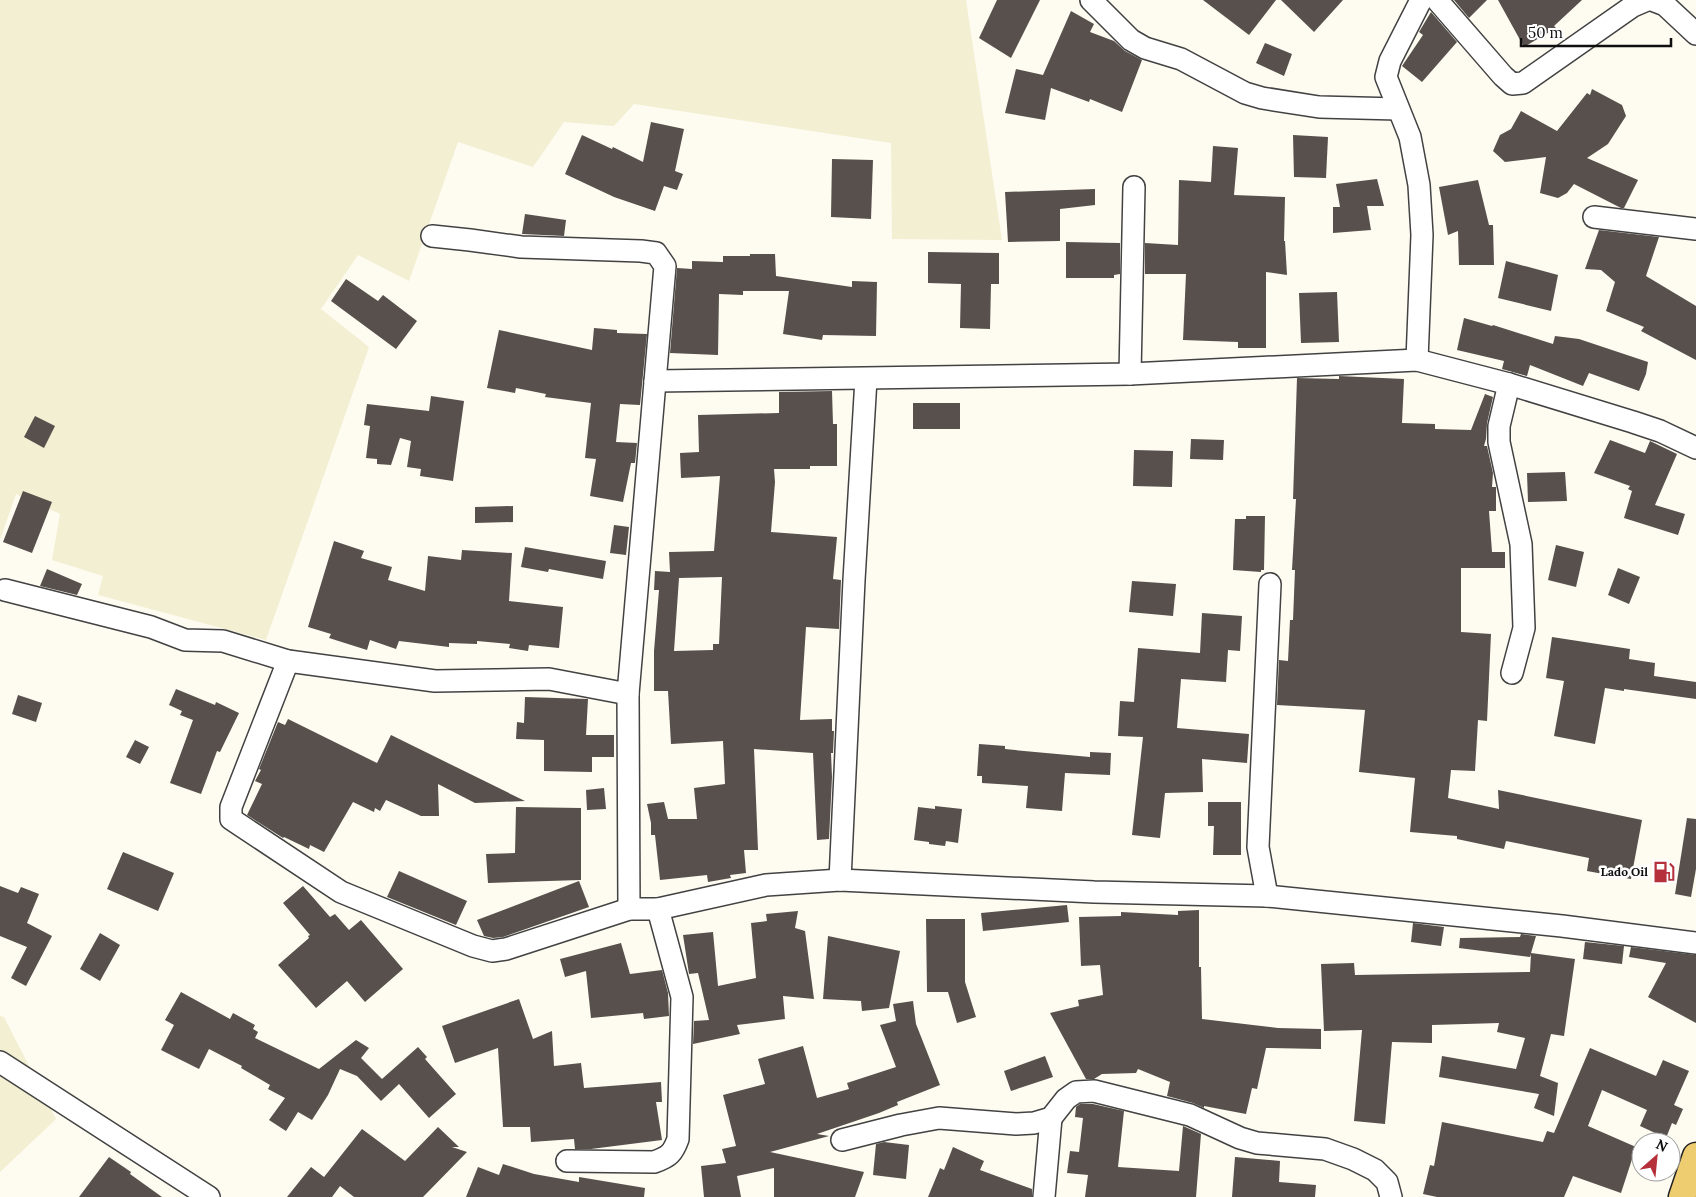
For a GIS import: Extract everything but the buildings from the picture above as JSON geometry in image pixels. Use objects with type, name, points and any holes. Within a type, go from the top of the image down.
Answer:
[{"type":"main road","points":[[1682,1197],[1696,1156]]},
{"type":"street","points":[[1091,0],[1131,40],[1146,48],[1181,59],[1245,93],[1262,98],[1319,107],[1398,109]]},
{"type":"street","points":[[1417,360],[1422,235],[1419,185],[1410,137],[1386,77],[1390,61],[1421,0]]},
{"type":"street","points":[[1437,0],[1512,84],[1523,83],[1633,6],[1647,0]]},
{"type":"street","points":[[1652,0],[1665,5],[1696,34]]},
{"type":"street","points":[[1130,374],[1134,187]]},
{"type":"street","points":[[1594,217],[1696,230]]},
{"type":"street","points":[[432,236],[521,247],[641,251],[656,253],[665,266],[628,694],[629,909]]},
{"type":"street","points":[[655,381],[1130,374],[1417,360],[1509,384],[1660,431],[1696,448]]},
{"type":"street","points":[[840,880],[854,580],[866,379]]},
{"type":"street","points":[[1509,384],[1499,426],[1499,442],[1521,544],[1524,628],[1512,674]]},
{"type":"street","points":[[1267,896],[1258,847],[1270,584]]},
{"type":"street","points":[[5,590],[151,628],[184,640],[223,641],[288,661],[434,681],[549,679],[628,694]]},
{"type":"street","points":[[288,661],[231,807],[231,819],[340,892],[473,946],[492,951],[506,949],[629,909],[658,909],[766,885],[840,880],[1094,892],[1267,896],[1562,926],[1696,943]]},
{"type":"street","points":[[567,1161],[654,1162],[666,1158],[674,1149],[678,1139],[682,996],[658,909]]},
{"type":"street","points":[[0,1062],[210,1197]]},
{"type":"street","points":[[842,1140],[901,1124],[939,1118],[1034,1124],[1051,1118],[1066,1099],[1076,1092],[1094,1091],[1190,1115],[1240,1138],[1257,1143],[1325,1149],[1353,1159],[1375,1170],[1387,1182],[1391,1197]]},
{"type":"street","points":[[1044,1197],[1051,1118]]},
{"type":"shaded area","points":[[0,0],[966,0],[1002,240],[892,239],[891,143],[634,104],[614,126],[564,122],[533,167],[458,142],[409,281],[358,255],[321,309],[369,347],[266,640],[98,595],[103,576],[52,560],[60,514],[16,494],[0,540]]},
{"type":"shaded area","points":[[0,1016],[4,1017],[56,1119],[0,1172]]},
{"type":"place","name":"Lado Oil","points":[[1664,872]]}]
